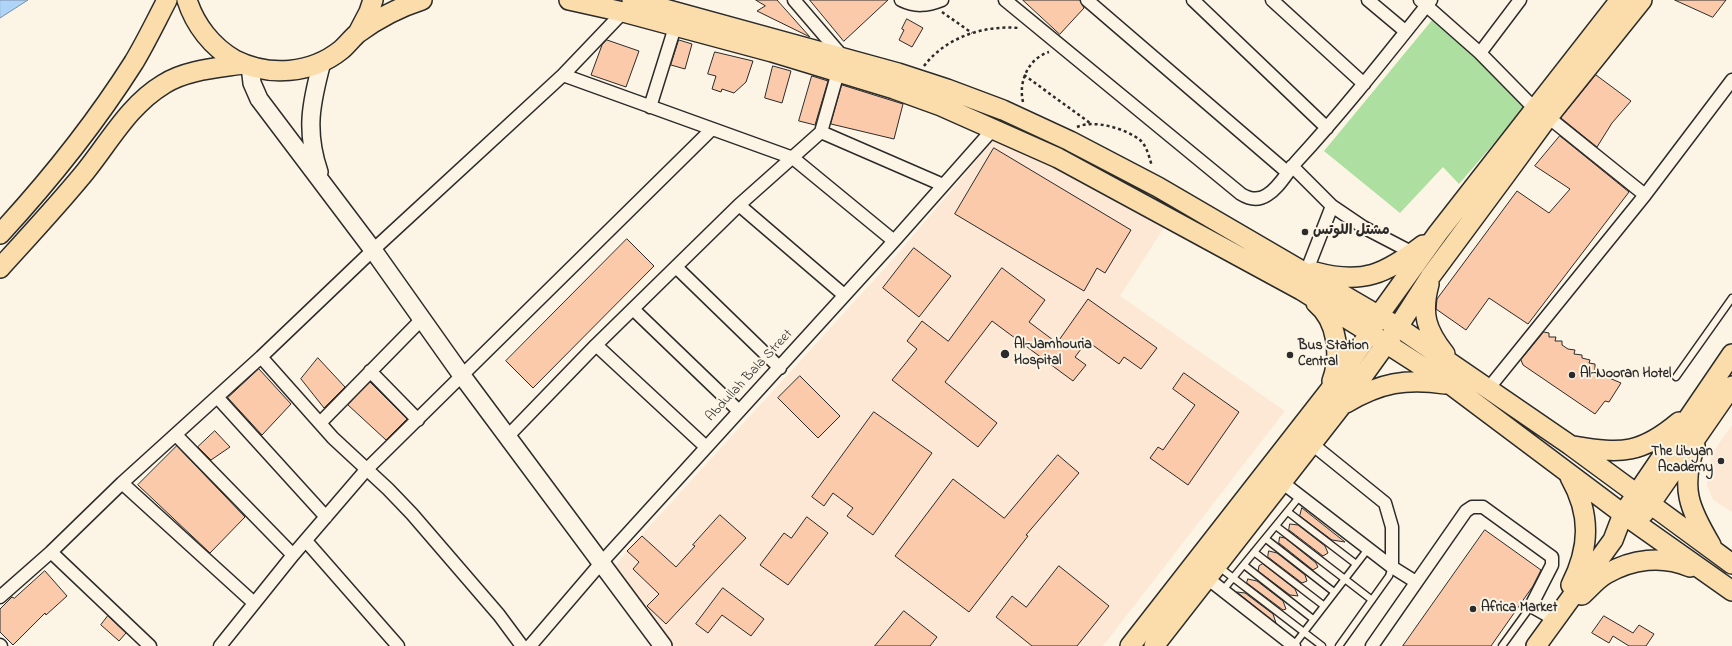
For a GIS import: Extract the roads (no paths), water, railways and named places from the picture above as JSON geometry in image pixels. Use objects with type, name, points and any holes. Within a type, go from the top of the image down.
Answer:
[{"type":"main road","points":[[0,234],[94,119],[134,62],[167,0]]},
{"type":"main road","points":[[187,0],[194,18],[214,45],[228,56],[246,65],[268,71],[286,71],[304,68],[322,62],[341,50],[357,34],[397,10],[422,0]]},
{"type":"main road","points":[[357,34],[370,12],[373,0]]},
{"type":"main road","points":[[569,0],[632,3],[840,64],[994,128],[1058,158],[1301,290],[1386,343],[1450,385],[1630,519],[1732,591]]},
{"type":"main road","points":[[1130,646],[1283,483],[1342,405],[1398,327],[1430,277],[1620,0]]},
{"type":"main road","points":[[1159,644],[1208,562],[1370,333],[1379,315],[1438,233],[1642,0]]},
{"type":"main road","points":[[632,3],[675,27],[840,64],[915,78],[968,97],[1070,141],[1158,187],[1301,269],[1398,327],[1570,445],[1725,559]]},
{"type":"main road","points":[[0,268],[85,172],[122,122],[143,99],[164,84],[184,75],[246,65]]},
{"type":"main road","points":[[1301,269],[1331,277],[1350,279],[1369,277],[1391,267],[1413,253],[1438,233]]},
{"type":"main road","points":[[1430,277],[1425,297],[1425,316],[1431,335],[1454,366]]},
{"type":"main road","points":[[1301,290],[1319,305],[1331,324],[1337,346],[1337,369],[1329,391]]},
{"type":"main road","points":[[1536,646],[1554,619],[1630,519],[1644,498],[1692,411],[1732,354]]},
{"type":"main road","points":[[1342,405],[1366,391],[1394,382],[1422,380],[1450,385]]},
{"type":"main road","points":[[1644,498],[1699,432],[1732,386]]},
{"type":"main road","points":[[1570,445],[1616,451],[1639,448],[1663,435],[1692,411]]},
{"type":"main road","points":[[1699,432],[1691,458],[1688,483],[1690,505],[1725,559]]},
{"type":"main road","points":[[1554,619],[1579,569],[1585,545],[1586,525],[1584,508],[1580,494],[1568,472]]},
{"type":"main road","points":[[1554,619],[1605,575],[1627,565],[1657,559],[1678,562],[1708,574]]},
{"type":"street","points":[[507,437],[596,345],[634,310],[739,205],[821,132],[840,64],[794,0]]},
{"type":"street","points":[[901,0],[912,5],[922,6],[937,2]]},
{"type":"street","points":[[1005,0],[1241,194],[1255,199],[1265,197],[1272,191],[1327,128],[1364,84],[1426,2],[1542,113],[1645,195]]},
{"type":"street","points":[[1087,0],[1290,169],[1332,206],[1363,227],[1413,253]]},
{"type":"street","points":[[1193,0],[1327,128]]},
{"type":"street","points":[[1272,0],[1364,84]]},
{"type":"street","points":[[1368,0],[1405,31]]},
{"type":"street","points":[[1480,54],[1520,0]]},
{"type":"street","points":[[0,597],[51,552],[122,483],[261,357],[373,250],[563,75],[632,3]]},
{"type":"street","points":[[650,107],[675,27]]},
{"type":"street","points":[[322,62],[310,112],[310,135],[314,157],[323,183]]},
{"type":"street","points":[[246,65],[259,99],[373,250],[462,376],[663,646]]},
{"type":"street","points":[[563,75],[793,158],[894,241]]},
{"type":"street","points":[[1488,389],[1645,195],[1732,80]]},
{"type":"street","name":"Abdullah Bala Street","points":[[530,646],[601,563],[688,469],[738,411],[780,368],[994,128]]},
{"type":"street","points":[[220,646],[293,555],[366,470],[712,129]]},
{"type":"street","points":[[821,132],[943,185]]},
{"type":"street","points":[[739,205],[844,295]]},
{"type":"street","points":[[1301,269],[1332,206]]},
{"type":"street","points":[[676,267],[780,368]]},
{"type":"street","points":[[634,310],[738,411]]},
{"type":"street","points":[[320,423],[422,319]]},
{"type":"street","points":[[596,345],[706,447]]},
{"type":"street","points":[[261,357],[320,423],[412,514],[499,615],[522,646]]},
{"type":"street","points":[[370,371],[418,420]]},
{"type":"street","points":[[217,397],[326,517]]},
{"type":"street","points":[[176,435],[293,555]]},
{"type":"street","points":[[1312,444],[1385,503],[1392,526],[1392,567]]},
{"type":"street","points":[[122,483],[254,603]]},
{"type":"street","points":[[1283,483],[1392,567],[1416,582]]},
{"type":"street","points":[[1372,646],[1466,511],[1472,507],[1483,507],[1552,558],[1552,565],[1531,606],[1554,619]]},
{"type":"street","points":[[306,541],[398,646]]},
{"type":"street","points":[[51,552],[150,646]]},
{"type":"street","points":[[1208,562],[1223,590],[1294,646]]},
{"type":"lane","points":[[1676,377],[1732,298]]},
{"type":"lane","points":[[1223,590],[1300,496]]},
{"type":"lane","points":[[1288,512],[1356,564]]},
{"type":"lane","points":[[1276,526],[1372,600]]},
{"type":"lane","points":[[1266,539],[1334,592]]},
{"type":"lane","points":[[1294,646],[1302,632],[1368,549]]},
{"type":"lane","points":[[1254,552],[1323,606]]},
{"type":"lane","points":[[1208,562],[1234,578],[1322,646]]},
{"type":"lane","points":[[1244,565],[1313,619]]},
{"type":"lane","points":[[1339,646],[1389,576],[1392,567]]},
{"type":"lane","points":[[1502,646],[1531,606]]},
{"type":"water","points":[[0,0],[28,0],[0,18]]},
{"type":"place","name":"مشتل اللوتس","points":[[1305,232]]},
{"type":"place","name":"Al-Jamhouria Hospital","points":[[1005,354]]},
{"type":"place","name":"Bus Station Central","points":[[1290,355]]},
{"type":"place","name":"Al-Nooran Hotel","points":[[1572,375]]},
{"type":"place","name":"The Libyan Academy","points":[[1721,461]]},
{"type":"place","name":"Africa Market","points":[[1473,609]]}]
